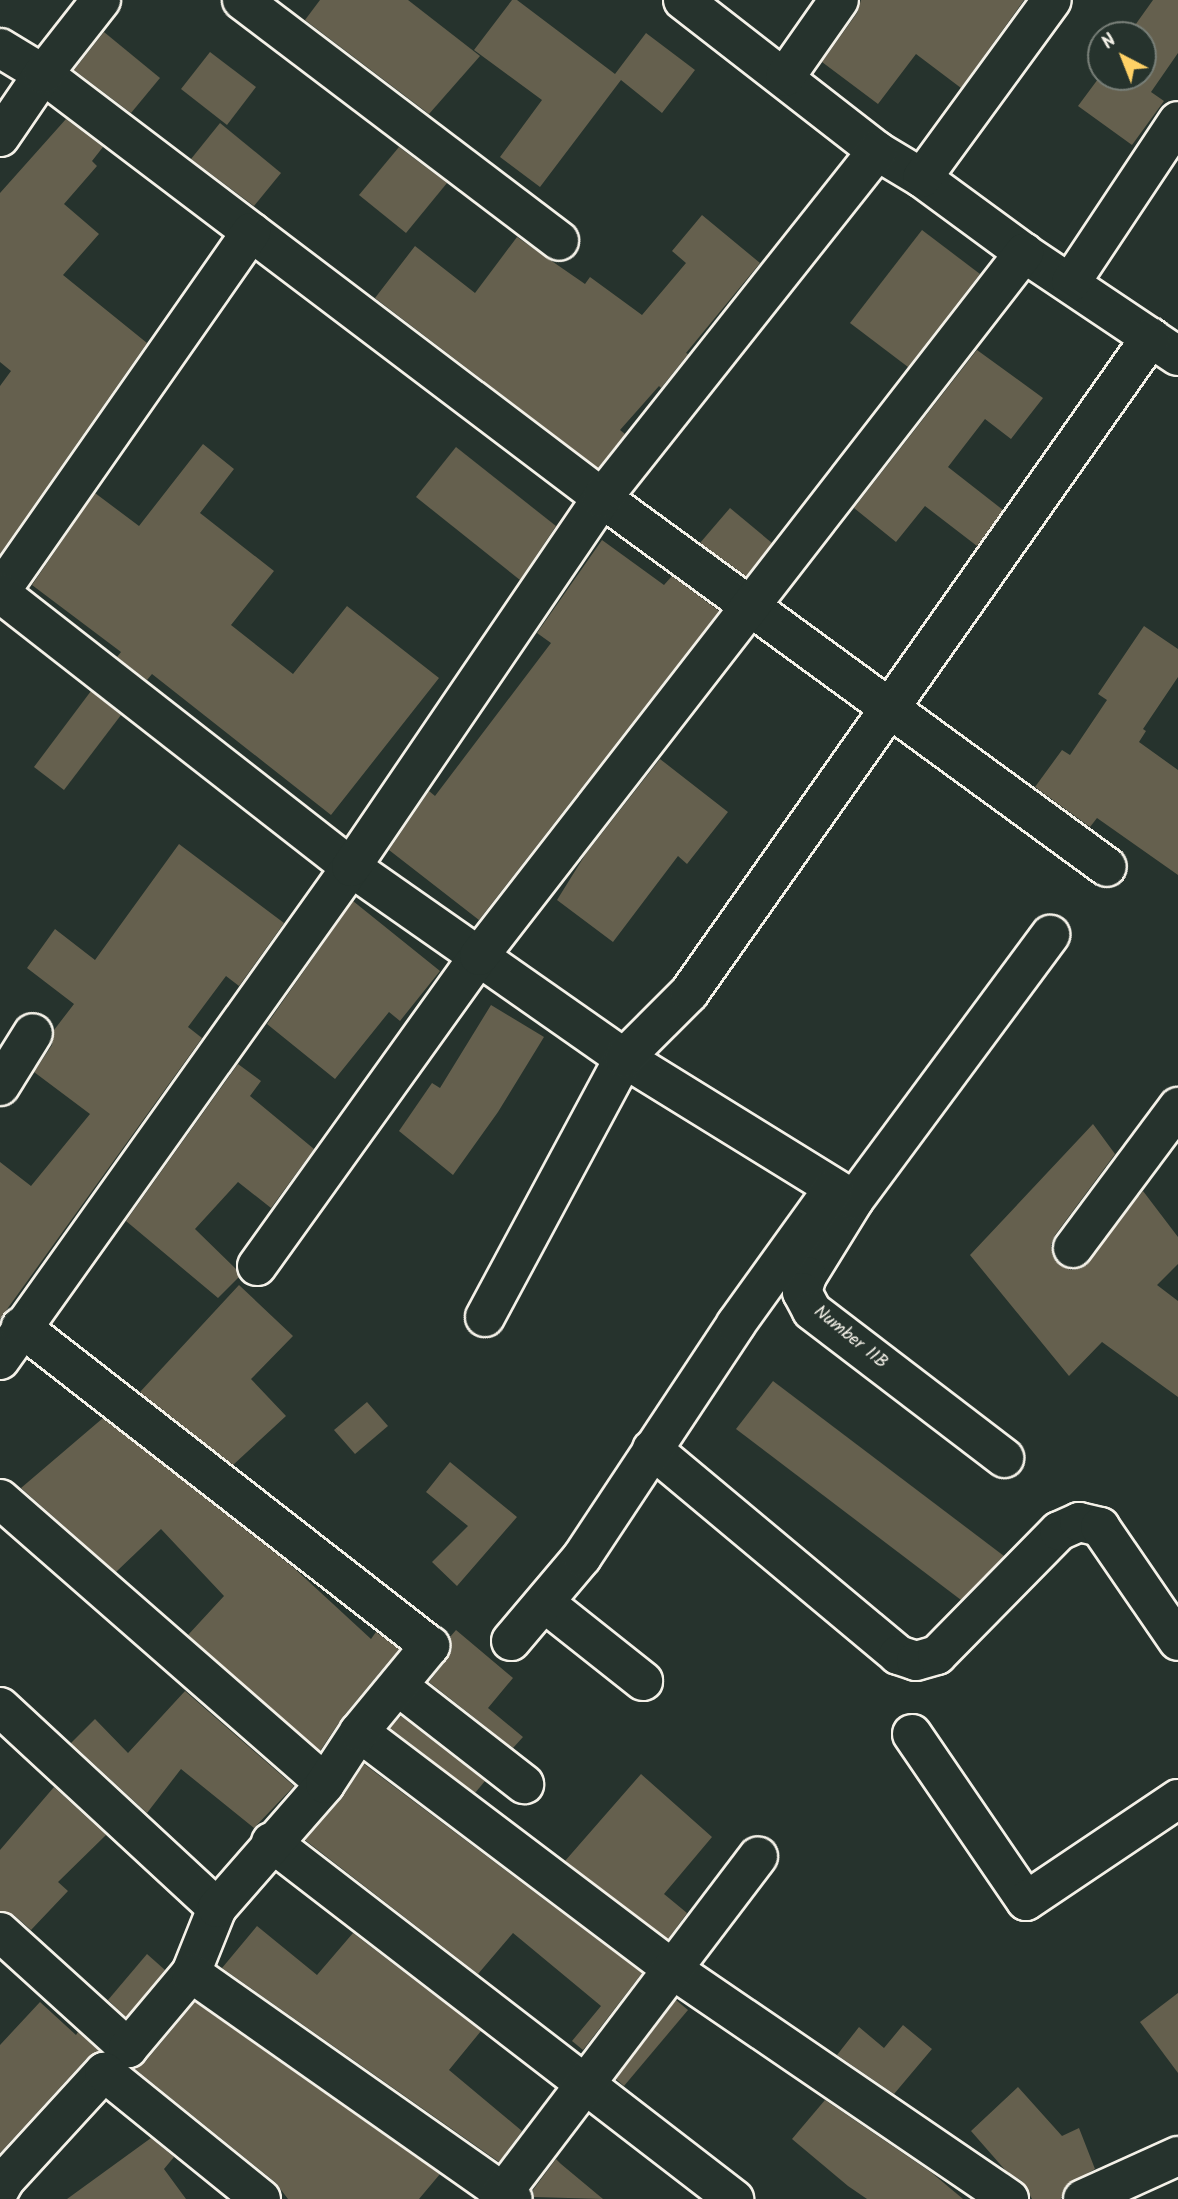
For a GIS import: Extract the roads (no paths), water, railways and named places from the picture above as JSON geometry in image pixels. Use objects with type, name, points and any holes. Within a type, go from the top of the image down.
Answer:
[{"type":"street","points":[[0,137],[43,74],[101,0]]},
{"type":"street","points":[[242,0],[559,241]]},
{"type":"street","points":[[485,1317],[624,1058],[689,993],[890,708],[1165,346],[1024,253],[922,178],[877,151],[683,0]]},
{"type":"street","points":[[785,77],[839,0]]},
{"type":"street","points":[[922,178],[1052,0]]},
{"type":"street","points":[[0,48],[43,74],[602,498],[1107,867]]},
{"type":"street","points":[[1071,282],[1178,121]]},
{"type":"street","points":[[0,1360],[351,867],[602,498],[877,151]]},
{"type":"street","points":[[251,232],[0,592],[351,867],[624,1058],[844,1194]]},
{"type":"street","points":[[257,1266],[479,956],[1024,253]]},
{"type":"street","points":[[512,1641],[582,1557],[736,1324],[844,1194],[1050,935]]},
{"type":"street","points":[[0,1086],[33,1033]]},
{"type":"street","points":[[1073,1248],[1178,1107]]},
{"type":"street","name":"Number 11B","points":[[844,1194],[807,1276],[803,1292],[812,1311],[1004,1458]]},
{"type":"street","points":[[0,1932],[128,2048],[191,1973],[217,1908],[271,1842],[325,1784],[359,1732],[430,1646],[21,1327]]},
{"type":"street","points":[[652,1450],[898,1655],[916,1661],[937,1655],[1059,1531],[1079,1522],[1100,1527],[1178,1641]]},
{"type":"street","points":[[0,1499],[325,1784]]},
{"type":"street","points":[[545,1604],[643,1681]]},
{"type":"street","points":[[398,1686],[524,1784]]},
{"type":"street","points":[[0,1707],[217,1908]]},
{"type":"street","points":[[359,1732],[673,1969],[1009,2199]]},
{"type":"street","points":[[912,1734],[1027,1901],[1178,1798]]},
{"type":"street","points":[[271,1842],[586,2082],[734,2199]]},
{"type":"street","points":[[191,1973],[505,2197],[586,2082],[758,1856]]},
{"type":"street","points":[[9,2186],[104,2072],[261,2199]]},
{"type":"street","points":[[1083,2199],[1178,2156]]}]
